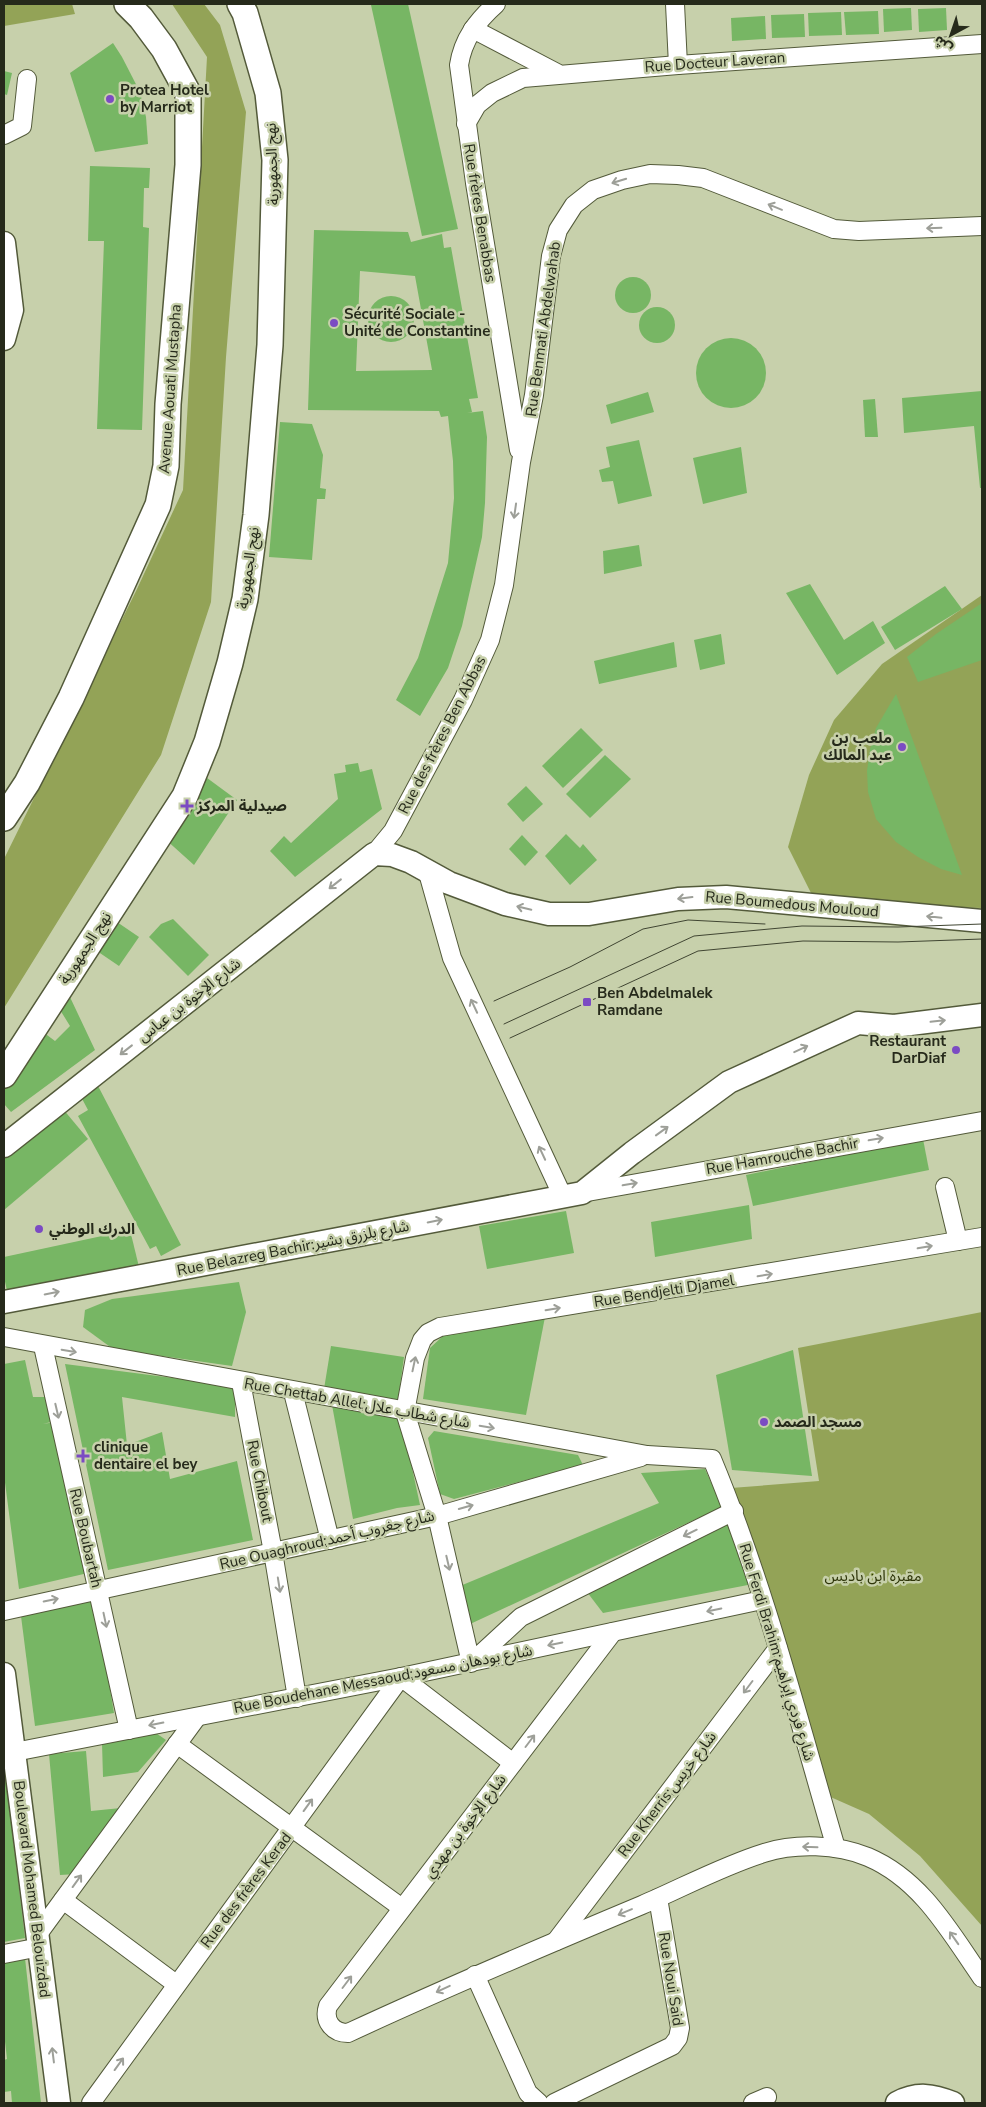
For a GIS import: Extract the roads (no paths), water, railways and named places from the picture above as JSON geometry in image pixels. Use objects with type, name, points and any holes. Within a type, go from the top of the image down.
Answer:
[{"type":"main road","name":"Avenue Aouati Mustapha","points":[[4,818],[27,783],[71,698],[158,505],[166,466],[168,404],[188,165],[188,93],[164,49],[127,4]]},
{"type":"main road","name":"نهج الجمهورية","points":[[4,1074],[185,796],[207,742],[230,663],[245,599],[256,515],[270,345],[275,160],[268,93],[246,13],[240,4]]},
{"type":"street","name":"Rue frères Benabbas","points":[[496,4],[473,29],[462,49],[459,64],[466,124],[521,462]]},
{"type":"street","points":[[674,4],[678,64]]},
{"type":"street","points":[[473,29],[557,74]]},
{"type":"street","name":"Rue Docteur Laveran","points":[[466,124],[477,105],[492,93],[523,78],[678,64],[982,44]]},
{"type":"street","points":[[4,135],[22,126],[27,79]]},
{"type":"street","name":"Rue Benmati Abdelwahab","points":[[521,462],[534,395],[550,256],[558,230],[563,221],[574,205],[593,190],[622,180],[650,174],[678,175],[704,178],[834,229],[859,231],[982,226]]},
{"type":"street","points":[[4,243],[12,310],[4,339]]},
{"type":"street","name":"Rue des frères Ben Abbas","points":[[374,854],[393,831],[464,700],[490,640],[504,584],[521,462]]},
{"type":"street","name":"Rue Boumedous Mouloud","points":[[374,854],[398,857],[411,862],[428,873],[505,904],[550,914],[589,914],[678,899],[726,896],[982,921]]},
{"type":"street","name":"شارع الإخوة بن عباس","points":[[4,1146],[374,854]]},
{"type":"street","points":[[428,873],[452,958],[572,1195],[729,1082],[858,1023],[894,1026],[982,1015]]},
{"type":"street","name":"Rue Hamrouche Bachir","points":[[572,1195],[982,1121]]},
{"type":"street","points":[[945,1187],[958,1241]]},
{"type":"street","name":"Rue Belazreg Bachir;شارع بلزرق بشير","points":[[4,1302],[572,1195]]},
{"type":"street","name":"Rue Bendjelti Djamel","points":[[405,1412],[415,1358],[422,1340],[428,1333],[440,1328],[982,1237]]},
{"type":"street","name":"Rue Chettab Allel;شارع شطاب علال","points":[[4,1337],[42,1346],[647,1455],[712,1459]]},
{"type":"street","name":"Rue Boubartah","points":[[42,1346],[129,1730]]},
{"type":"street","name":"Rue Chibout","points":[[241,1382],[273,1552],[297,1698]]},
{"type":"street","points":[[293,1392],[330,1540]]},
{"type":"street","points":[[405,1412],[437,1516],[471,1662],[521,1617],[734,1511]]},
{"type":"street","name":"Rue Ouaghroud;شارع جغروب أحمد","points":[[4,1611],[437,1516],[647,1455]]},
{"type":"street","name":"Rue Ferdi Brahim;شارع فردي إبراهيم","points":[[712,1459],[734,1511],[778,1648],[836,1848]]},
{"type":"street","name":"Rue Boudehane Messaoud;شارع بودهان مسعود","points":[[9,1753],[402,1677],[762,1600]]},
{"type":"street","name":"شارع الإخوة بن مهدي","points":[[475,1975],[348,2033],[339,2032],[329,2024],[326,2015],[328,2006],[612,1632]]},
{"type":"street","name":"Rue Kherris;شارع خريس","points":[[556,1941],[778,1648]]},
{"type":"street","name":"Boulevard Mohamed Belouizdad","points":[[4,1674],[9,1753],[39,1940],[59,2103]]},
{"type":"street","points":[[402,1677],[513,1763]]},
{"type":"street","name":"Rue des frères Kerad","points":[[91,2103],[176,1984],[402,1677]]},
{"type":"street","points":[[4,1954],[39,1940],[63,1900],[197,1716]]},
{"type":"street","points":[[177,1744],[402,1908]]},
{"type":"street","points":[[538,2103],[528,2093],[475,1975],[765,1852],[802,1847],[836,1848],[867,1857],[890,1868],[921,1893],[982,1978]]},
{"type":"street","name":"Rue Noui Said","points":[[554,2103],[672,2046],[678,2038],[680,2028],[658,1898]]},
{"type":"street","points":[[63,1900],[176,1984]]},
{"type":"street","points":[[897,2103],[914,2096],[933,2095],[946,2102]]},
{"type":"tram line","points":[[494,1001],[570,967],[643,929],[688,920],[765,924]]},
{"type":"tram line","points":[[504,1024],[694,936],[802,926],[898,927],[982,924]]},
{"type":"tram line","points":[[510,1038],[698,951],[803,941],[898,942],[982,939]]},
{"type":"place","name":"Protea Hotel by Marriot","points":[[110,99]]},
{"type":"place","name":"Sécurité Sociale - Unité de Constantine","points":[[334,323]]},
{"type":"place","name":"ملعب بن عبد المالك","points":[[902,747]]},
{"type":"place","name":"صيدلية المركز","points":[[187,806]]},
{"type":"place","name":"Ben Abdelmalek Ramdane","points":[[587,1002]]},
{"type":"place","name":"Restaurant DarDiaf","points":[[956,1050]]},
{"type":"place","name":"الدرك الوطني","points":[[39,1229]]},
{"type":"place","name":"مسجد الصمد","points":[[764,1422]]},
{"type":"place","name":"clinique dentaire el bey","points":[[83,1456]]},
{"type":"park label","name":"مقبرة ابن باديس","points":[[873,1576]]}]
